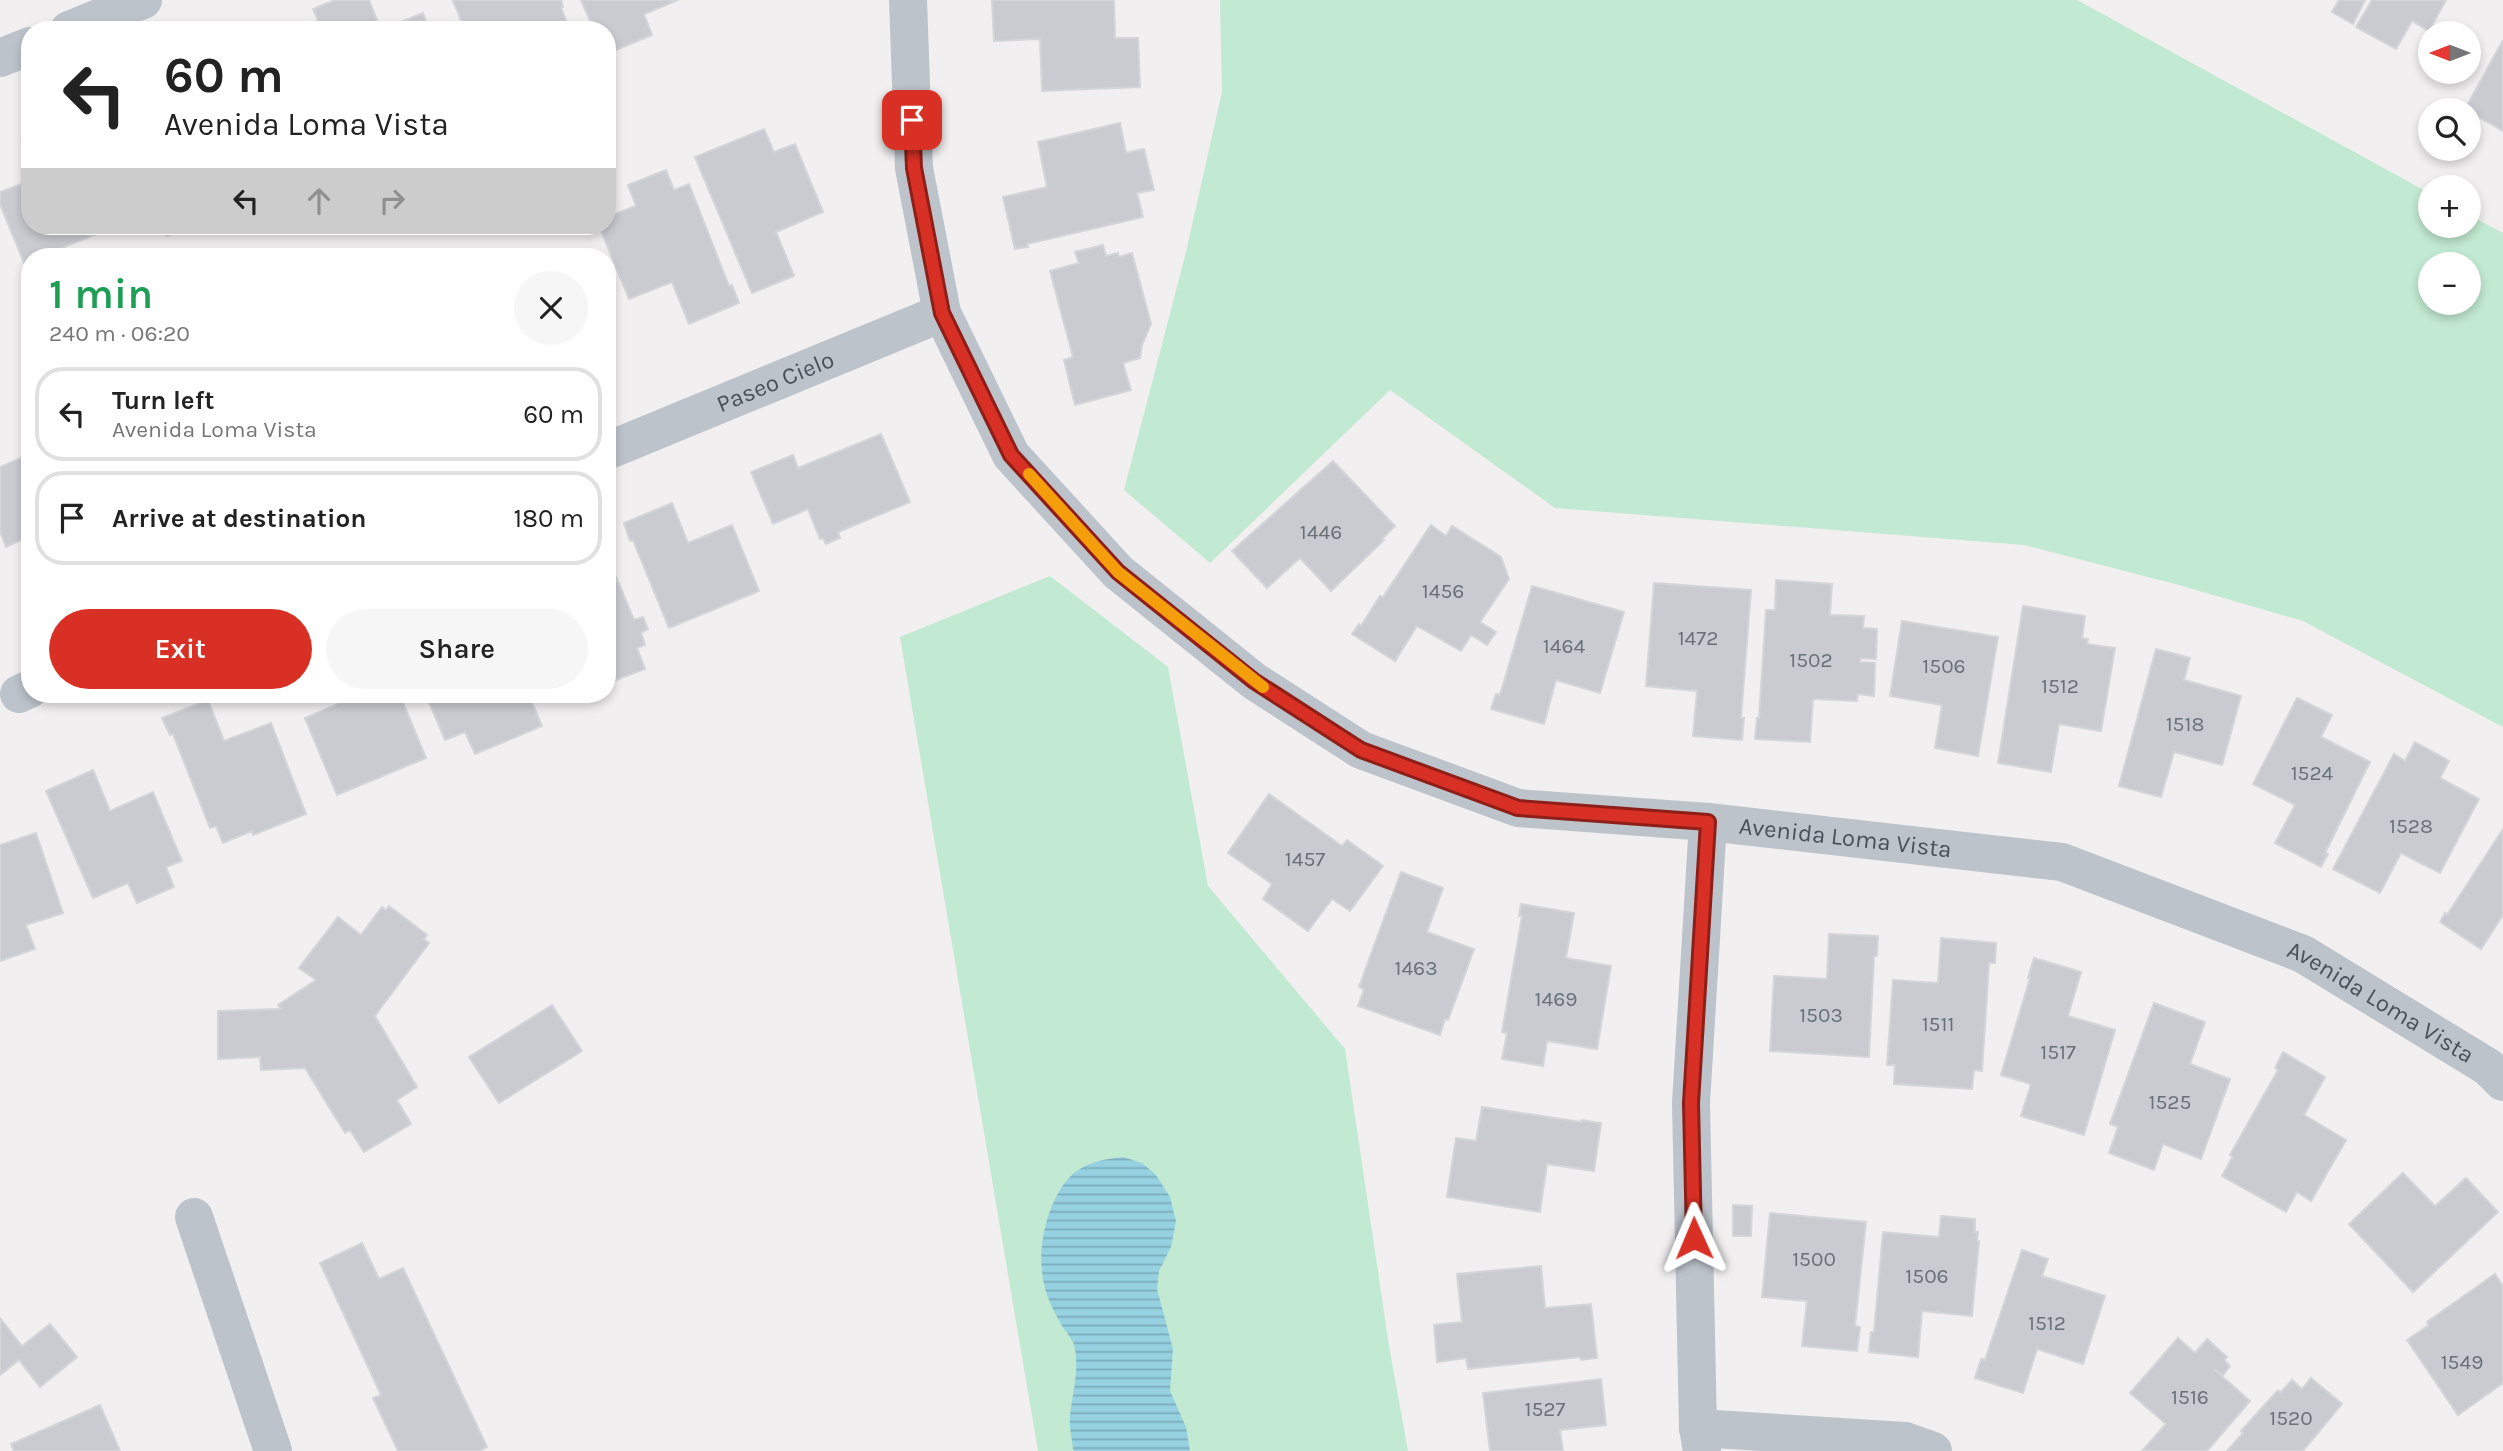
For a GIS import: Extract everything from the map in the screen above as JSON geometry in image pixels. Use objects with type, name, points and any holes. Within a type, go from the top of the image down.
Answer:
[{"type":"street","points":[[91,21],[143,0]]},
{"type":"street","name":"Avenida Loma Vista","points":[[908,0],[914,168],[942,313],[1011,455],[1118,572],[1254,681],[1361,750],[1518,808],[1708,822],[2062,862],[2303,954],[2488,1067],[2503,1082]]},
{"type":"street","points":[[0,58],[21,50]]},
{"type":"street","name":"Paseo Cielo","points":[[616,447],[942,313]]},
{"type":"street","points":[[1708,822],[1691,1103],[1700,1439],[1905,1441],[1933,1451]]},
{"type":"street","points":[[194,1217],[273,1451]]},
{"type":"green space","points":[[1220,0],[2077,0],[2418,187],[2418,238],[2481,238],[2481,221],[2503,233],[2503,727],[2303,621],[2179,585],[2024,545],[1555,508],[1390,390],[1210,563],[1124,490],[1185,256],[1222,92]]},
{"type":"green space","points":[[1050,576],[1168,667],[1208,886],[1345,1049],[1389,1346],[1408,1451],[1038,1451],[900,637]]},
{"type":"water","points":[[1123,1157],[1142,1163],[1156,1175],[1170,1197],[1176,1221],[1171,1247],[1159,1271],[1157,1289],[1173,1349],[1170,1391],[1186,1427],[1190,1451],[1073,1449],[1070,1421],[1076,1370],[1075,1351],[1073,1342],[1056,1315],[1045,1289],[1042,1243],[1054,1201],[1069,1178],[1087,1165]]},
{"type":"building","points":[[335,0],[369,0],[377,21],[318,21],[313,9]]},
{"type":"building","points":[[561,0],[566,21],[461,21],[453,1]]},
{"type":"building","points":[[581,0],[678,0],[644,14],[652,35],[616,50],[616,21],[590,21]]},
{"type":"building","points":[[992,0],[1114,0],[1115,38],[1138,38],[1140,87],[1042,91],[1040,39],[994,41]]},
{"type":"building","points":[[2339,0],[2365,0],[2353,24],[2332,12]]},
{"type":"building","points":[[2372,0],[2446,0],[2434,21],[2418,21],[2418,25],[2412,21],[2396,49],[2356,27]]},
{"type":"building","points":[[423,13],[426,21],[403,21]]},
{"type":"building","points":[[2503,40],[2503,131],[2481,118],[2481,98],[2471,98],[2479,84],[2482,84],[2482,78]]},
{"type":"building","points":[[1120,123],[1126,153],[1144,149],[1154,190],[1137,193],[1143,217],[1015,249],[1003,197],[1047,187],[1038,142]]},
{"type":"building","points":[[764,129],[774,152],[795,144],[823,212],[776,232],[794,276],[752,293],[695,157]]},
{"type":"building","points":[[666,170],[674,190],[689,184],[729,286],[732,285],[739,303],[689,324],[672,282],[629,299],[616,267],[616,248],[608,248],[603,235],[616,235],[616,214],[636,206],[628,185]]},
{"type":"building","points":[[21,184],[21,235],[94,235],[62,248],[21,248],[21,256],[0,204],[0,192]]},
{"type":"building","points":[[1103,245],[1106,256],[1118,253],[1119,257],[1132,253],[1151,324],[1140,358],[1123,363],[1131,390],[1075,405],[1064,360],[1073,357],[1050,271],[1079,263],[1075,252]]},
{"type":"building","points":[[881,434],[910,502],[838,532],[840,538],[826,544],[823,538],[820,539],[808,509],[773,524],[751,472],[793,455],[798,468]]},
{"type":"building","points":[[21,458],[21,540],[6,547],[0,531],[0,467]]},
{"type":"building","points":[[1333,461],[1395,526],[1331,591],[1300,558],[1267,588],[1232,551]]},
{"type":"building","points":[[672,503],[688,543],[732,525],[759,591],[669,628],[624,523]]},
{"type":"building","points":[[1431,525],[1446,536],[1452,526],[1501,557],[1509,579],[1480,622],[1496,632],[1487,645],[1471,635],[1461,651],[1417,626],[1395,661],[1352,634],[1359,624],[1361,626],[1380,596],[1383,597]]},
{"type":"building","points":[[616,577],[634,620],[643,617],[648,629],[641,633],[645,645],[637,648],[645,669],[616,680]]},
{"type":"building","points":[[1776,580],[1832,584],[1830,615],[1864,616],[1863,628],[1877,629],[1876,659],[1860,658],[1860,662],[1875,663],[1874,696],[1858,694],[1857,701],[1813,699],[1810,742],[1755,739],[1759,718],[1766,610],[1775,610]]},
{"type":"building","points":[[1654,583],[1751,590],[1741,718],[1744,718],[1742,740],[1693,736],[1697,691],[1646,686]]},
{"type":"building","points":[[1532,586],[1624,612],[1600,693],[1556,680],[1544,724],[1491,709],[1496,694],[1500,695]]},
{"type":"building","points":[[2023,606],[2085,616],[2082,638],[2088,639],[2087,644],[2115,648],[2101,731],[2059,724],[2051,772],[1998,763]]},
{"type":"building","points":[[1902,621],[1998,637],[1978,756],[1935,748],[1942,705],[1890,696]]},
{"type":"building","points":[[2156,649],[2190,658],[2184,680],[2241,696],[2222,765],[2174,752],[2161,797],[2119,786]]},
{"type":"building","points":[[2297,698],[2332,715],[2321,737],[2370,762],[2325,853],[2328,854],[2321,867],[2275,843],[2295,805],[2253,784]]},
{"type":"building","points":[[200,703],[209,703],[224,741],[271,723],[306,814],[253,835],[252,831],[223,843],[216,826],[210,828],[173,734],[170,735],[162,718]]},
{"type":"building","points":[[340,703],[403,703],[426,758],[337,795],[305,718]]},
{"type":"building","points":[[429,703],[532,703],[542,726],[475,754],[465,732],[445,740]]},
{"type":"building","points":[[2415,742],[2449,761],[2440,778],[2479,799],[2440,873],[2401,853],[2380,893],[2333,869],[2394,754],[2405,761]]},
{"type":"building","points":[[93,770],[110,811],[153,792],[182,861],[166,867],[174,887],[137,903],[128,883],[93,898],[46,791]]},
{"type":"building","points":[[1269,794],[1342,846],[1347,840],[1383,866],[1350,911],[1332,899],[1308,931],[1263,899],[1272,884],[1228,853]]},
{"type":"building","points":[[2503,829],[2503,915],[2481,949],[2440,922]]},
{"type":"building","points":[[36,833],[63,913],[26,925],[35,949],[0,961],[0,845]]},
{"type":"building","points":[[1401,872],[1443,888],[1427,932],[1474,949],[1440,1035],[1358,1006],[1364,989],[1359,987]]},
{"type":"building","points":[[1521,904],[1574,913],[1566,958],[1611,966],[1597,1049],[1547,1041],[1543,1066],[1502,1059],[1507,1033],[1502,1032],[1522,916],[1519,916]]},
{"type":"building","points":[[389,906],[427,935],[424,939],[429,943],[375,1016],[417,1087],[397,1100],[411,1124],[364,1152],[350,1130],[345,1133],[305,1068],[261,1070],[260,1057],[218,1059],[218,1011],[281,1009],[278,1005],[316,980],[299,968],[338,917],[361,935],[382,907],[386,910]]},
{"type":"building","points":[[1829,934],[1878,936],[1877,956],[1874,956],[1869,1057],[1770,1051],[1774,976],[1827,979]]},
{"type":"building","points":[[1941,938],[1996,943],[1995,963],[1989,963],[1982,1071],[1974,1070],[1972,1089],[1894,1084],[1895,1065],[1887,1065],[1893,980],[1938,983]]},
{"type":"building","points":[[2034,958],[2081,972],[2068,1016],[2115,1030],[2084,1135],[2021,1116],[2031,1084],[2001,1075]]},
{"type":"building","points":[[2154,1003],[2205,1022],[2190,1064],[2230,1079],[2201,1159],[2163,1144],[2154,1170],[2109,1153],[2118,1127],[2110,1124]]},
{"type":"building","points":[[552,1005],[582,1051],[499,1103],[469,1057]]},
{"type":"building","points":[[2283,1052],[2325,1077],[2304,1115],[2346,1140],[2311,1201],[2297,1192],[2286,1212],[2222,1176],[2233,1156],[2230,1155],[2278,1070],[2275,1068]]},
{"type":"building","points":[[1482,1107],[1601,1123],[1594,1171],[1547,1164],[1540,1212],[1447,1197],[1456,1138],[1476,1141]]},
{"type":"building","points":[[2403,1173],[2435,1206],[2466,1178],[2498,1212],[2413,1292],[2349,1224]]},
{"type":"building","points":[[1733,1205],[1752,1206],[1751,1236],[1733,1236]]},
{"type":"building","points":[[1770,1213],[1866,1222],[1855,1326],[1860,1327],[1857,1351],[1802,1346],[1807,1301],[1762,1297]]},
{"type":"building","points":[[1941,1216],[1975,1219],[1975,1232],[1978,1232],[1979,1241],[1972,1316],[1922,1311],[1918,1357],[1869,1352],[1871,1332],[1874,1332],[1883,1232],[1939,1237]]},
{"type":"building","points":[[362,1243],[379,1279],[403,1268],[487,1447],[480,1451],[398,1451],[373,1398],[381,1395],[320,1263]]},
{"type":"building","points":[[2022,1250],[2048,1259],[2042,1276],[2105,1296],[2083,1364],[2037,1349],[2023,1393],[1975,1378],[1981,1359],[1985,1360]]},
{"type":"building","points":[[1541,1266],[1545,1308],[1591,1304],[1597,1358],[1581,1360],[1580,1357],[1468,1369],[1466,1358],[1437,1362],[1434,1325],[1462,1322],[1457,1274]]},
{"type":"building","points":[[2495,1274],[2503,1286],[2503,1383],[2458,1415],[2407,1340],[2429,1325],[2427,1322]]},
{"type":"building","points":[[0,1318],[22,1346],[50,1324],[77,1357],[40,1387],[19,1360],[0,1375]]},
{"type":"building","points":[[2178,1338],[2195,1353],[2207,1339],[2227,1357],[2224,1360],[2230,1366],[2223,1375],[2215,1370],[2250,1401],[2207,1451],[2142,1451],[2166,1424],[2130,1393]]},
{"type":"building","points":[[2311,1378],[2342,1404],[2303,1451],[2227,1451],[2278,1390],[2280,1393],[2292,1380],[2302,1389]]},
{"type":"building","points":[[1601,1379],[1606,1425],[1560,1430],[1563,1451],[1490,1451],[1483,1393]]},
{"type":"building","points":[[100,1405],[120,1451],[14,1451],[11,1444]]},
{"type":"slow traffic","points":[[1029,474],[1118,572],[1263,687]]},
{"type":"route","points":[[912,120],[914,168],[942,313],[1011,455],[1118,572],[1254,681],[1361,750],[1518,808],[1708,822],[1691,1103],[1694,1238]]}]
